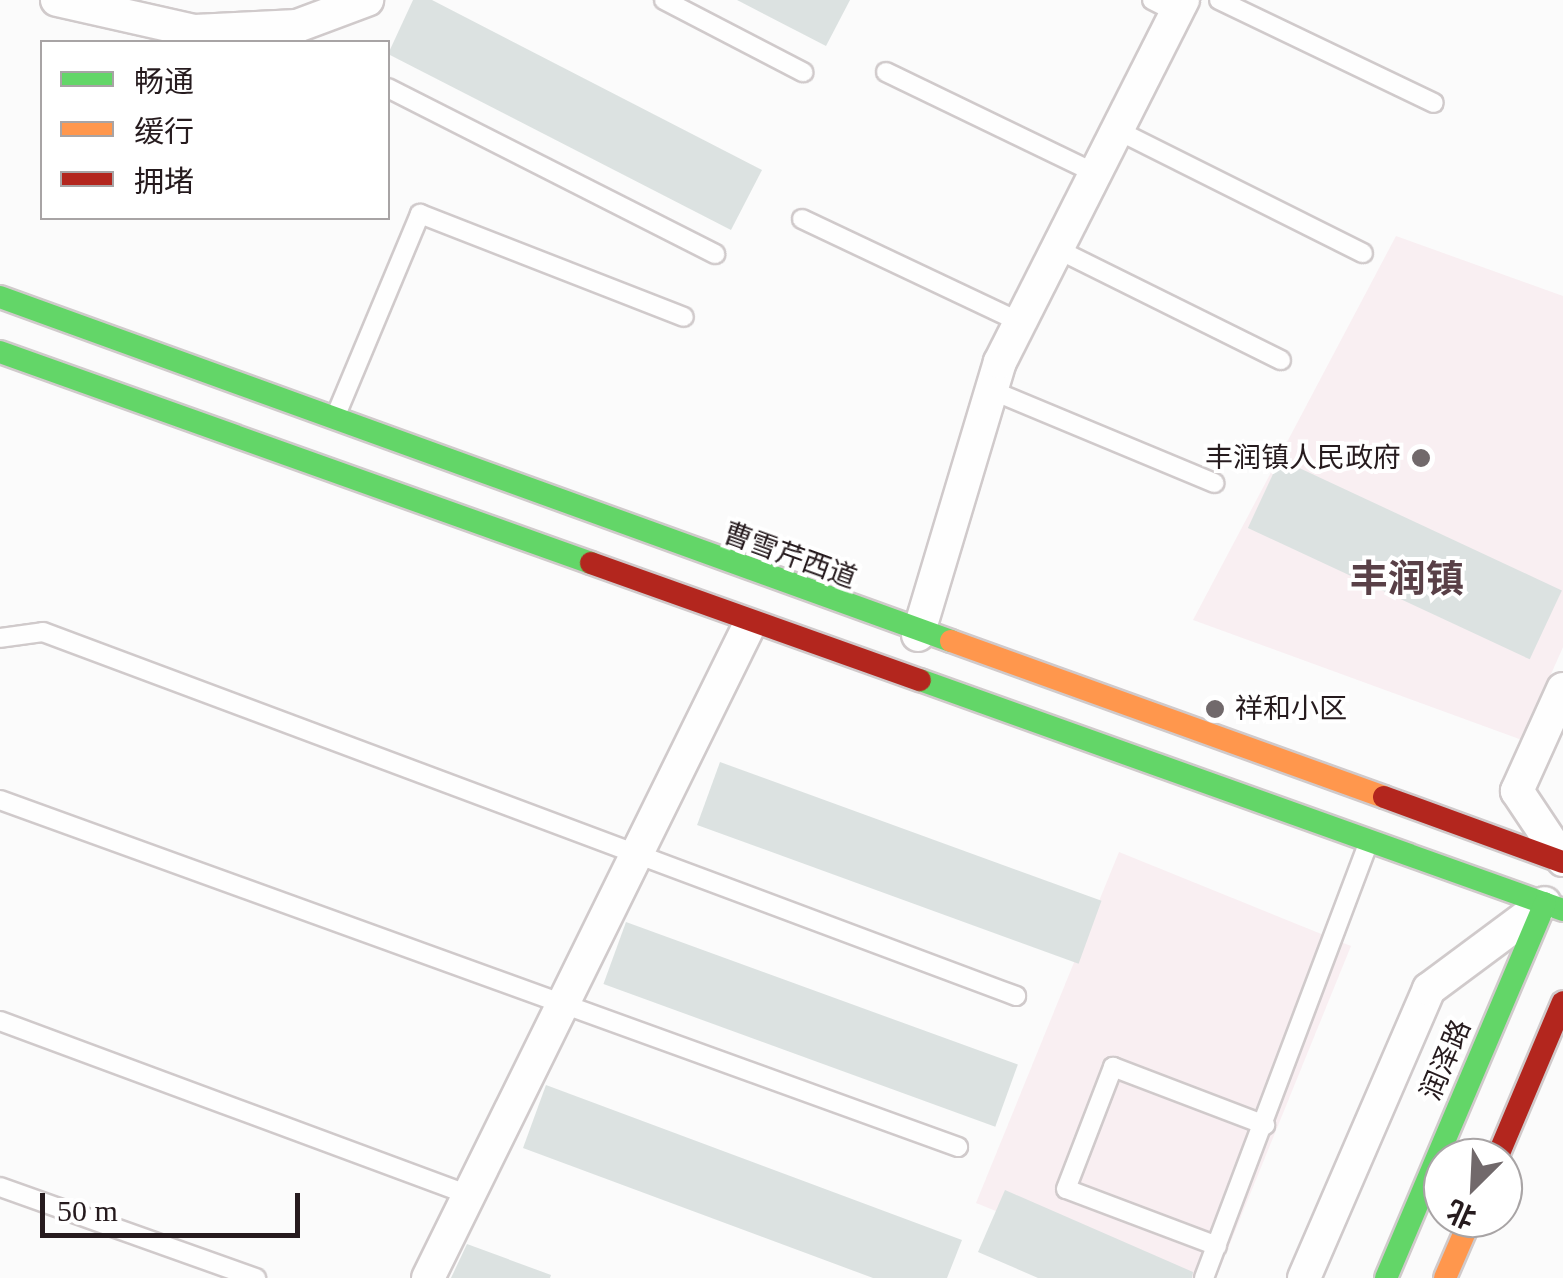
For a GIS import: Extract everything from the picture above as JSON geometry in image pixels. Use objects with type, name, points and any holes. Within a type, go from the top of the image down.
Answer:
[{"type":"main road","name":"曹雪芹西道","points":[[0,297],[918,635],[1563,863]]},
{"type":"main road","points":[[0,352],[749,626],[1554,906]]},
{"type":"main road","name":"润泽路","points":[[1386,1278],[1554,906],[1563,863]]},
{"type":"main road","points":[[1505,1138],[1563,1002]]},
{"type":"main road","points":[[1445,1278],[1462,1238]]},
{"type":"street","points":[[57,0],[195,31],[307,34],[367,0]]},
{"type":"street","points":[[918,635],[991,390],[1020,322],[1097,174],[1170,4]]},
{"type":"street","points":[[428,1278],[749,626]]},
{"type":"street","points":[[1563,689],[1517,791],[1563,863]]},
{"type":"street","points":[[1304,1278],[1429,989],[1554,906]]},
{"type":"lane","points":[[664,0],[803,72]]},
{"type":"lane","points":[[1219,0],[1434,103]]},
{"type":"lane","points":[[886,72],[1097,174]]},
{"type":"lane","points":[[390,89],[715,254]]},
{"type":"lane","points":[[1117,130],[1363,253]]},
{"type":"lane","points":[[334,420],[420,214],[684,317]]},
{"type":"lane","points":[[802,219],[1020,322]]},
{"type":"lane","points":[[1057,250],[1281,360]]},
{"type":"lane","points":[[991,390],[1214,483]]},
{"type":"lane","points":[[0,638],[43,632],[1016,996]]},
{"type":"lane","points":[[0,800],[564,1001],[958,1147]]},
{"type":"lane","points":[[1204,1278],[1266,1125],[1368,842]]},
{"type":"lane","points":[[0,1020],[469,1195]]},
{"type":"lane","points":[[1217,1246],[1066,1189],[1113,1067],[1266,1125]]},
{"type":"lane","points":[[0,1188],[256,1278]]},
{"type":"shaded area","name":"丰润镇人民政府","points":[[1396,236],[1563,296],[1563,647],[1522,740],[1193,620]]},
{"type":"shaded area","points":[[1119,852],[1351,946],[1216,1278],[1160,1278],[976,1203]]},
{"type":"building","points":[[413,0],[432,0],[762,170],[731,230],[390,55]]},
{"type":"building","points":[[737,0],[850,0],[826,46]]},
{"type":"building","name":"丰润镇人民政府","points":[[1280,459],[1562,590],[1530,659],[1248,528]]},
{"type":"building","points":[[720,762],[1102,901],[1079,964],[697,825]]},
{"type":"building","points":[[626,922],[1018,1065],[995,1127],[603,984]]},
{"type":"building","points":[[546,1085],[962,1240],[947,1278],[873,1278],[523,1148]]},
{"type":"building","points":[[1005,1190],[1193,1272],[1192,1278],[1038,1278],[978,1252]]},
{"type":"building","points":[[467,1244],[551,1275],[550,1278],[451,1278]]},
{"type":"traffic: fast","points":[[0,297],[951,641]]},
{"type":"traffic: fast","points":[[0,352],[591,563]]},
{"type":"traffic: fast","points":[[920,680],[1563,910]]},
{"type":"traffic: fast","points":[[1386,1278],[1545,903]]},
{"type":"traffic: slow","points":[[951,641],[1384,797]]},
{"type":"traffic: slow","points":[[1445,1278],[1462,1238]]},
{"type":"traffic: jam","points":[[591,563],[920,680]]},
{"type":"traffic: jam","points":[[1384,797],[1563,862]]},
{"type":"traffic: jam","points":[[1505,1138],[1563,1002]]},
{"type":"place","name":"丰润镇人民政府","points":[[1421,458]]},
{"type":"place","name":"祥和小区","points":[[1215,709]]},
{"type":"district","name":"丰润镇","points":[[1407,580]]}]
